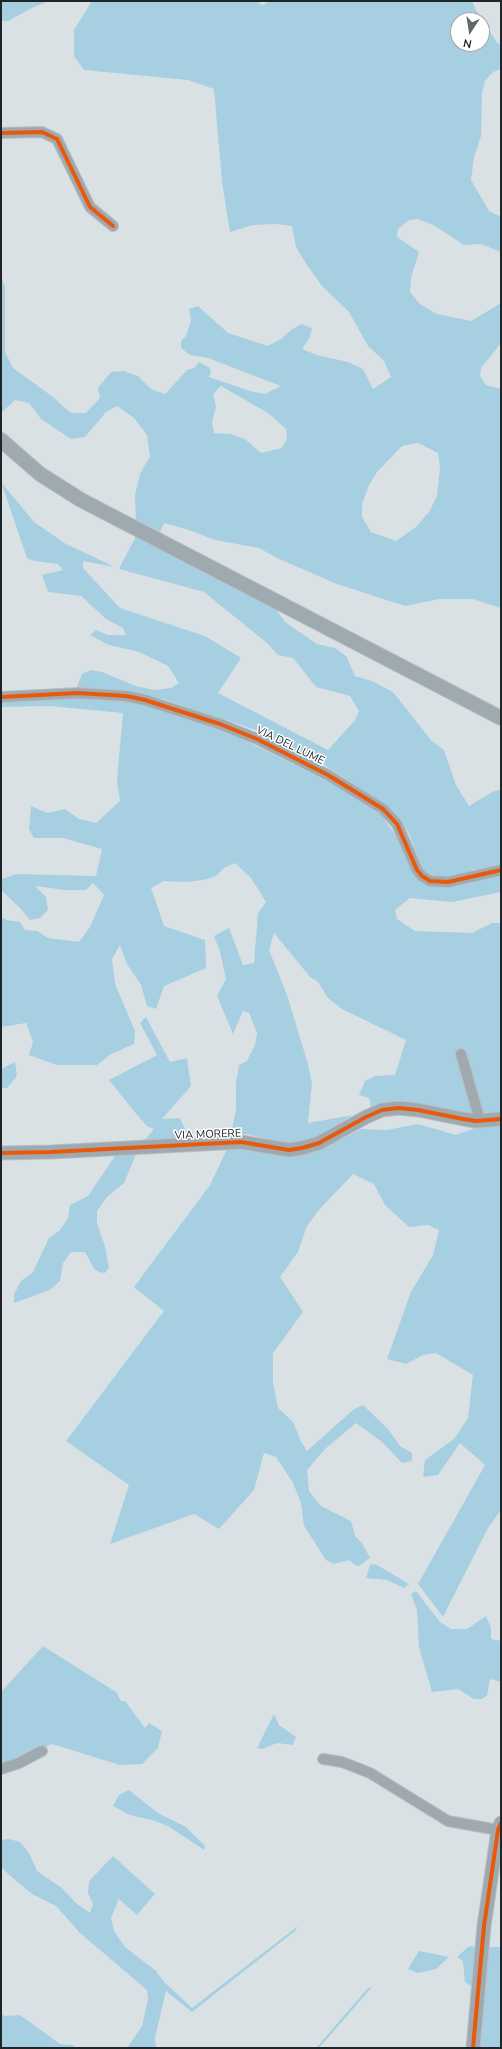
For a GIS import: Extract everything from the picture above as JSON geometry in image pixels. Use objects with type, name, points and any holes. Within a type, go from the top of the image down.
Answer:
[{"type":"main road","points":[[1,440],[40,474],[76,497],[501,718]]},
{"type":"street","points":[[1,133],[42,132],[57,139],[90,207],[113,226]]},
{"type":"street","name":"VIA DEL LUME","points":[[1,696],[78,693],[126,696],[145,700],[220,724],[256,739],[328,775],[383,809],[397,824],[417,870],[422,876],[430,881],[448,882],[501,870]]},
{"type":"street","points":[[461,1054],[480,1121]]},
{"type":"street","name":"VIA MORERE","points":[[1,1153],[52,1152],[241,1142],[289,1150],[318,1143],[382,1110],[398,1108],[418,1110],[463,1120],[480,1121],[501,1119]]},
{"type":"street","points":[[1,1770],[19,1763],[42,1751]]},
{"type":"street","points":[[323,1759],[342,1762],[370,1773],[448,1821],[500,1826],[484,1926],[473,2048]]},
{"type":"shaded area","points":[[1,1],[50,1],[34,7],[8,21],[1,21]]},
{"type":"shaded area","points":[[92,1],[256,1],[263,5],[270,1],[472,1],[477,12],[450,12],[450,52],[490,52],[490,32],[498,44],[501,44],[501,69],[493,72],[485,81],[482,93],[481,136],[474,157],[471,180],[489,211],[501,217],[501,252],[481,244],[464,245],[435,226],[418,219],[409,220],[398,229],[397,237],[419,252],[411,278],[410,292],[420,304],[437,314],[471,321],[501,303],[501,343],[481,368],[480,376],[486,385],[501,389],[501,608],[473,599],[439,599],[405,606],[337,584],[277,558],[259,548],[215,540],[189,530],[164,523],[160,532],[136,520],[135,495],[140,474],[150,456],[147,435],[134,418],[117,406],[106,412],[85,437],[71,439],[41,419],[29,403],[15,400],[1,413],[1,277],[5,286],[5,352],[13,368],[53,397],[71,413],[86,413],[100,398],[98,388],[111,372],[124,371],[138,376],[151,389],[165,394],[187,370],[194,368],[199,362],[210,368],[211,372],[209,377],[253,392],[265,394],[281,386],[208,358],[190,355],[181,348],[181,341],[186,336],[191,320],[189,309],[198,306],[228,333],[268,346],[281,339],[301,324],[312,328],[309,339],[302,349],[317,355],[348,362],[363,369],[373,389],[391,377],[384,361],[368,346],[349,312],[322,286],[307,265],[296,247],[292,226],[275,224],[253,225],[230,232],[222,182],[214,89],[188,80],[84,70],[74,56],[74,30]],"holes":[[[221,386],[268,413],[286,429],[287,439],[282,448],[261,453],[245,439],[231,434],[214,433],[212,422],[216,407],[213,394]],[[418,443],[438,453],[440,468],[437,496],[429,512],[416,527],[396,541],[371,532],[362,517],[362,504],[369,485],[377,472],[402,446]]]},
{"type":"shaded area","points":[[1,482],[34,522],[66,544],[115,567],[83,561],[83,568],[120,608],[205,636],[241,658],[218,693],[328,750],[355,720],[359,711],[350,696],[316,687],[293,658],[278,655],[267,643],[204,592],[119,569],[137,534],[270,601],[285,622],[317,644],[335,648],[346,656],[355,676],[372,681],[393,692],[431,740],[444,750],[456,785],[469,806],[494,791],[501,790],[501,865],[473,870],[455,876],[434,876],[426,872],[419,864],[410,836],[402,821],[386,805],[318,761],[259,731],[160,698],[77,687],[82,674],[91,670],[102,672],[136,686],[154,690],[171,688],[179,683],[168,666],[139,652],[109,645],[90,635],[96,630],[108,635],[126,635],[123,628],[106,619],[81,596],[48,592],[42,575],[63,570],[58,564],[34,561],[27,558]]},
{"type":"shaded area","points":[[97,698],[149,705],[226,731],[345,790],[381,815],[397,837],[413,873],[422,881],[501,875],[501,892],[452,902],[410,898],[395,910],[397,919],[415,931],[472,933],[492,923],[501,923],[501,1112],[474,1115],[397,1100],[371,1107],[369,1098],[359,1095],[365,1081],[375,1076],[395,1075],[406,1040],[342,1009],[328,998],[318,982],[310,977],[274,933],[269,950],[287,995],[308,1064],[312,1084],[308,1123],[353,1115],[319,1135],[300,1142],[286,1144],[247,1134],[231,1135],[236,1109],[236,1083],[239,1065],[247,1061],[255,1045],[257,1033],[249,1013],[243,1011],[233,1034],[217,996],[226,979],[220,952],[214,936],[229,928],[243,965],[254,963],[258,913],[266,902],[251,878],[235,863],[224,868],[216,876],[208,879],[188,882],[164,881],[151,888],[164,926],[205,940],[206,968],[164,986],[156,1009],[147,1006],[141,985],[127,964],[120,945],[112,959],[115,984],[135,1031],[134,1044],[111,1054],[97,1065],[57,1065],[29,1055],[33,1042],[26,1023],[1,1027],[1,917],[7,920],[20,922],[25,930],[37,931],[48,938],[79,942],[90,927],[104,895],[93,883],[86,890],[65,890],[35,886],[46,897],[48,910],[40,918],[30,920],[1,890],[1,879],[17,874],[96,876],[102,849],[63,838],[34,838],[29,829],[31,806],[47,813],[65,809],[79,819],[96,823],[120,801],[117,780],[123,713],[50,706],[1,707],[1,700]]},
{"type":"shaded area","points":[[146,1017],[170,1062],[187,1058],[191,1086],[162,1119],[180,1118],[190,1139],[144,1141],[154,1129],[147,1126],[109,1080],[157,1055],[140,1023]]},
{"type":"shaded area","points":[[15,1062],[17,1076],[7,1088],[1,1088],[1,1069]]},
{"type":"shaded area","points":[[418,1124],[456,1135],[480,1126],[501,1125],[501,1510],[488,1528],[443,1617],[418,1584],[485,1465],[460,1443],[438,1475],[423,1477],[425,1460],[454,1439],[468,1418],[473,1375],[436,1353],[423,1355],[406,1364],[387,1359],[411,1292],[433,1255],[439,1230],[428,1225],[409,1227],[385,1205],[374,1184],[353,1174],[319,1210],[307,1226],[298,1252],[280,1277],[303,1312],[273,1353],[273,1383],[278,1408],[293,1422],[307,1451],[354,1409],[363,1405],[388,1429],[400,1446],[412,1453],[412,1461],[402,1463],[382,1442],[356,1423],[325,1449],[307,1470],[309,1491],[321,1506],[351,1521],[355,1536],[362,1543],[370,1558],[359,1566],[355,1565],[349,1560],[334,1564],[326,1560],[304,1526],[301,1503],[293,1483],[276,1457],[264,1453],[254,1490],[219,1529],[194,1514],[110,1544],[129,1485],[66,1441],[164,1311],[134,1287],[210,1185],[228,1147],[245,1147],[291,1155],[322,1149],[361,1129],[387,1130]]},
{"type":"shaded area","points":[[137,1152],[124,1183],[107,1197],[97,1211],[97,1224],[104,1243],[109,1267],[105,1273],[94,1269],[85,1252],[71,1252],[63,1263],[60,1281],[50,1290],[14,1303],[14,1294],[21,1281],[33,1272],[49,1238],[60,1230],[68,1218],[70,1205],[88,1196],[117,1153]]},
{"type":"shaded area","points":[[370,1565],[377,1565],[409,1584],[404,1588],[387,1580],[366,1578]]},
{"type":"shaded area","points":[[416,1591],[440,1622],[451,1629],[467,1629],[486,1616],[491,1628],[491,1639],[501,1641],[501,1682],[490,1679],[487,1696],[482,1699],[474,1699],[458,1689],[432,1692],[419,1647],[417,1610],[411,1594]]},
{"type":"shaded area","points":[[43,1646],[116,1692],[121,1701],[125,1701],[145,1728],[149,1723],[162,1731],[158,1748],[142,1764],[120,1765],[52,1744],[1,1766],[1,1692]]},
{"type":"shaded area","points":[[274,1714],[279,1725],[296,1737],[293,1745],[277,1743],[262,1749],[257,1748]]},
{"type":"shaded area","points":[[129,1790],[158,1813],[186,1827],[205,1846],[204,1850],[168,1826],[130,1815],[113,1806],[119,1795]]},
{"type":"shaded area","points":[[9,1839],[20,1842],[29,1853],[37,1871],[62,1888],[77,1904],[90,1913],[93,1904],[88,1893],[89,1881],[113,1856],[155,1894],[137,1915],[119,1899],[111,1918],[114,1931],[125,1947],[156,1971],[164,1982],[192,2008],[298,1926],[295,1931],[192,2012],[166,1991],[155,2038],[156,2048],[127,2048],[142,2026],[148,1999],[147,1990],[80,1933],[56,1906],[32,1894],[7,1873],[1,1866],[1,1840]]},
{"type":"shaded area","points":[[472,1946],[478,1949],[475,1989],[465,1982],[463,1961],[457,1957],[468,1947]]},
{"type":"shaded area","points":[[488,1947],[501,1947],[501,2048],[475,2048]]},
{"type":"shaded area","points":[[419,1951],[449,1957],[436,1969],[418,1973],[408,1969]]},
{"type":"shaded area","points":[[372,1987],[319,2048],[316,2048],[368,1988]]},
{"type":"shaded area","points":[[1,2014],[5,2016],[20,2015],[60,2044],[73,2045],[76,2048],[1,2048]]},
{"type":"cycle path","points":[[1,133],[42,132],[57,139],[90,207],[113,226]]},
{"type":"cycle path","points":[[1,697],[78,693],[126,696],[145,700],[220,724],[257,739],[328,775],[383,809],[397,824],[417,870],[422,876],[430,881],[448,882],[501,870]]},
{"type":"cycle path","points":[[1,1153],[51,1152],[241,1142],[289,1150],[319,1143],[366,1117],[382,1110],[398,1108],[418,1110],[476,1121],[501,1119]]},
{"type":"cycle path","points":[[473,2048],[484,1926],[498,1830],[501,1823]]}]
